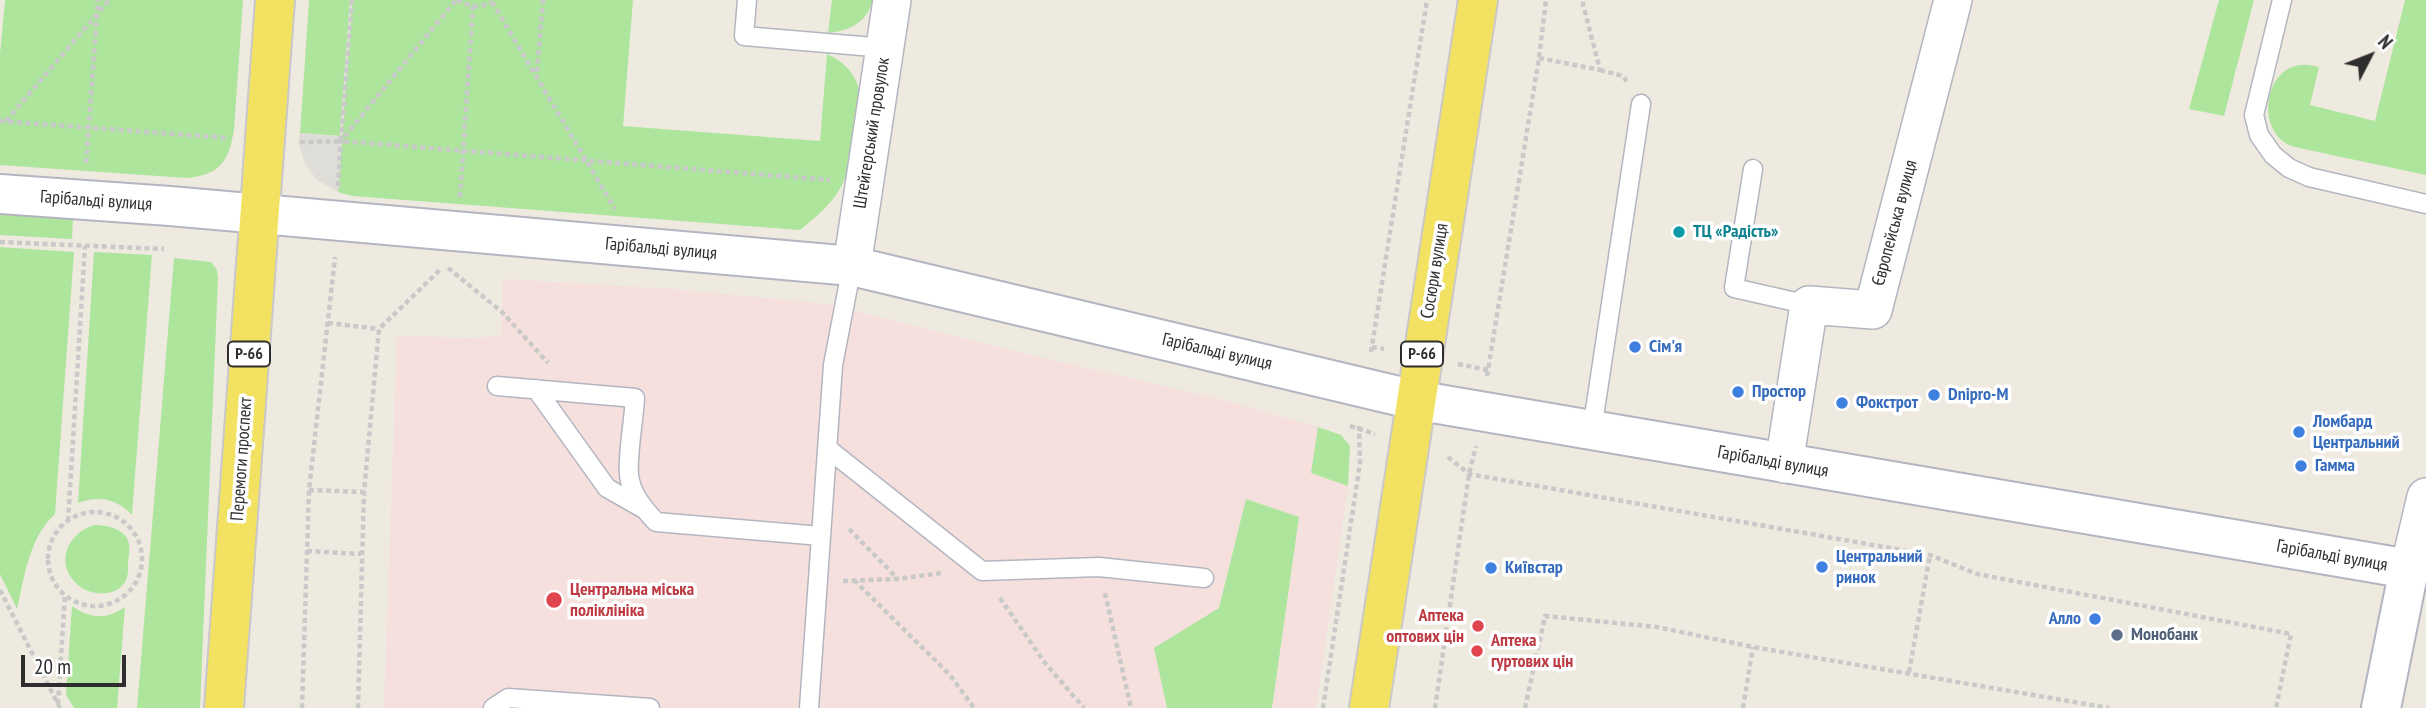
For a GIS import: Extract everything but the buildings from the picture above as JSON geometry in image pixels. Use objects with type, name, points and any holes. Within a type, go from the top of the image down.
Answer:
[{"type":"main road","name":"Перемоги проспект","points":[[224,708],[275,0]]},
{"type":"main road","name":"Сосюри вулиця","points":[[1369,708],[1478,0]]},
{"type":"main road","name":"Гарібальді вулиця","points":[[0,194],[170,206],[852,265],[1415,400],[1784,464],[2418,566]]},
{"type":"main road","points":[[2381,708],[2418,566]]},
{"type":"street","name":"Штейгерський провулок","points":[[852,265],[892,0]]},
{"type":"street","name":"Європейська вулиця","points":[[1809,305],[1873,310],[1953,0]]},
{"type":"street","points":[[1784,464],[1809,305]]},
{"type":"street","points":[[2418,566],[2426,497]]},
{"type":"lane","points":[[747,0],[744,36],[885,48]]},
{"type":"lane","points":[[2282,0],[2254,116],[2259,135],[2273,155],[2288,168],[2309,177],[2426,204]]},
{"type":"lane","points":[[1592,430],[1641,104]]},
{"type":"lane","points":[[1753,169],[1734,288],[1809,305]]},
{"type":"lane","points":[[809,708],[833,365],[852,265]]},
{"type":"lane","points":[[497,386],[635,398],[629,475],[643,509]]},
{"type":"lane","points":[[536,389],[607,488],[643,509],[656,522],[821,536]]},
{"type":"lane","points":[[827,448],[982,571],[1099,567],[1204,578]]},
{"type":"lane","points":[[493,708],[508,698],[650,708]]},
{"type":"path","points":[[86,171],[99,0]]},
{"type":"path","points":[[3,121],[109,0]]},
{"type":"path","points":[[302,708],[309,490],[328,323],[352,0]]},
{"type":"path","points":[[341,141],[456,0],[473,6],[493,1],[619,216]]},
{"type":"path","points":[[536,74],[543,0]]},
{"type":"path","points":[[1370,358],[1427,0]]},
{"type":"path","points":[[1485,383],[1539,58],[1546,0]]},
{"type":"path","points":[[1582,0],[1600,70]]},
{"type":"path","points":[[459,204],[473,6]]},
{"type":"path","points":[[1539,58],[1623,76]]},
{"type":"path","points":[[3,121],[233,138]]},
{"type":"path","points":[[298,142],[341,141],[865,183]]},
{"type":"path","points":[[0,242],[164,249]]},
{"type":"path","points":[[68,521],[85,246]]},
{"type":"path","points":[[358,708],[364,492],[379,329],[444,265],[502,312],[574,392]]},
{"type":"path","points":[[328,323],[379,329]]},
{"type":"path","points":[[1372,347],[1384,349]]},
{"type":"path","points":[[1454,363],[1488,370]]},
{"type":"path","points":[[1323,708],[1360,463],[1360,420]]},
{"type":"path","points":[[1435,708],[1476,442]]},
{"type":"path","points":[[1448,457],[1469,474],[1930,555],[1977,574],[2291,634],[2276,708]]},
{"type":"path","points":[[309,490],[364,492]]},
{"type":"path","points":[[824,499],[860,543],[897,579]]},
{"type":"path","points":[[99,512],[117,517],[131,529],[140,545],[142,563],[137,581],[126,596],[110,604],[91,606],[74,601],[59,589],[50,573],[48,555],[53,537],[68,521],[81,514],[99,512]]},
{"type":"path","points":[[307,551],[361,554]]},
{"type":"path","points":[[1909,673],[1930,555]]},
{"type":"path","points":[[1099,567],[1131,708]]},
{"type":"path","points":[[818,584],[982,571],[1045,663],[1084,708]]},
{"type":"path","points":[[854,580],[950,675],[974,708]]},
{"type":"path","points":[[0,590],[59,707]]},
{"type":"path","points":[[59,707],[65,594]]},
{"type":"path","points":[[1525,708],[1545,616],[1657,627],[1753,647],[2109,708]]},
{"type":"path","points":[[1743,708],[1753,647]]},
{"type":"shaded area","points":[[350,0],[338,192],[317,180],[305,164],[298,142],[300,133],[340,136]]},
{"type":"shaded area","points":[[503,279],[673,289],[828,304],[1224,400],[1318,427],[1311,473],[1348,486],[1316,708],[384,708],[397,336],[501,336]]},
{"type":"green space","points":[[5,0],[243,0],[234,130],[226,158],[208,174],[187,178],[0,165],[0,54]]},
{"type":"green space","points":[[309,0],[350,0],[340,136],[300,133]]},
{"type":"green space","points":[[352,0],[633,0],[623,126],[820,141],[827,54],[848,69],[855,78],[859,93],[856,135],[845,178],[828,205],[800,230],[352,196],[338,192]]},
{"type":"green space","points":[[832,0],[873,0],[862,20],[843,30],[828,33]]},
{"type":"green space","points":[[2219,0],[2254,0],[2224,116],[2189,109]]},
{"type":"green space","points":[[2405,0],[2426,0],[2426,175],[2299,148],[2284,142],[2270,122],[2269,97],[2280,75],[2290,68],[2302,65],[2319,67],[2310,105],[2375,121]]},
{"type":"green space","points":[[0,214],[73,218],[72,239],[0,235]]},
{"type":"green space","points":[[0,247],[74,252],[55,514],[39,534],[34,546],[17,609],[0,574]]},
{"type":"green space","points":[[94,252],[152,255],[132,515],[120,505],[107,500],[93,499],[78,503]]},
{"type":"green space","points":[[174,258],[211,262],[217,270],[218,279],[200,708],[137,708]]},
{"type":"green space","points":[[1318,427],[1341,435],[1350,446],[1348,486],[1311,473]]},
{"type":"green space","points":[[1246,499],[1299,517],[1272,708],[1167,708],[1154,648],[1219,608]]},
{"type":"green space","points":[[94,525],[120,531],[129,544],[126,580],[121,587],[109,593],[95,593],[82,588],[70,576],[66,567],[65,558],[71,542],[85,529]]},
{"type":"green space","points":[[72,606],[99,616],[125,607],[117,708],[74,708],[66,695]]},
{"type":"place","name":"ТЦ «Радість»","points":[[1679,232]]},
{"type":"place","name":"Сім'я","points":[[1635,347]]},
{"type":"place","name":"Простор","points":[[1738,392]]},
{"type":"place","name":"Dnipro-M","points":[[1934,395]]},
{"type":"place","name":"Фокстрот","points":[[1842,403]]},
{"type":"place","name":"Ломбард Центральний","points":[[2299,432]]},
{"type":"place","name":"Гамма","points":[[2301,466]]},
{"type":"place","name":"Центральний ринок","points":[[1822,567]]},
{"type":"place","name":"Київстар","points":[[1491,568]]},
{"type":"place","name":"Центральна міська полiклiнiка","points":[[554,600]]},
{"type":"place","name":"Алло","points":[[2095,619]]},
{"type":"place","name":"Аптека оптових цін","points":[[1478,626]]},
{"type":"place","name":"Монобанк","points":[[2117,635]]},
{"type":"place","name":"Аптека гуртових цін","points":[[1477,651]]}]
